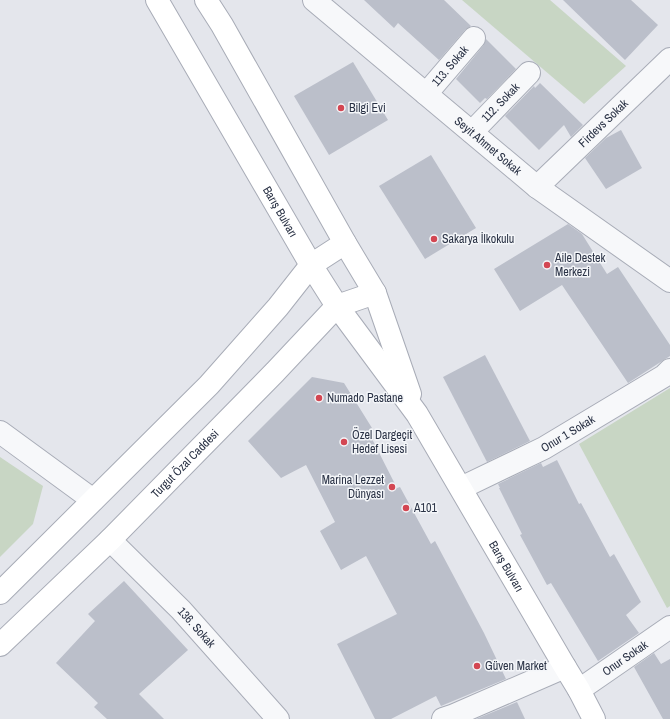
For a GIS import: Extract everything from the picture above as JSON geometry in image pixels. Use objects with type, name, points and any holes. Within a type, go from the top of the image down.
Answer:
[{"type":"main road","name":"Barış Bulvarı","points":[[157,0],[311,265],[337,306],[417,414],[579,690],[594,719]]},
{"type":"main road","name":"Barış Bulvarı","points":[[206,0],[222,25],[345,243],[376,293],[417,414]]},
{"type":"main road","points":[[0,593],[209,385],[278,307],[311,265],[345,243]]},
{"type":"main road","name":"Turgut Özal Caddesi","points":[[0,645],[110,540],[275,372],[337,306],[376,293]]},
{"type":"street","name":"Seyit Ahmet Sokak","points":[[314,0],[538,187],[670,281]]},
{"type":"street","name":"113. Sokak","points":[[426,94],[474,38]]},
{"type":"street","name":"Firdevs Sokak","points":[[538,187],[670,59]]},
{"type":"street","name":"112. Sokak","points":[[472,132],[529,73]]},
{"type":"street","name":"Onur 1 Sokak","points":[[461,488],[544,448],[664,376],[670,370]]},
{"type":"street","points":[[0,432],[93,500]]},
{"type":"street","name":"136. Sokak","points":[[110,540],[181,610],[278,719]]},
{"type":"street","name":"Onur Sokak","points":[[579,690],[670,627]]},
{"type":"street","points":[[443,719],[565,667]]},
{"type":"green space","points":[[462,0],[550,0],[626,66],[584,104]]},
{"type":"green space","points":[[670,388],[670,606],[667,608],[579,444]]},
{"type":"green space","points":[[0,457],[43,486],[33,524],[0,557]]},
{"type":"building","points":[[364,0],[444,0],[471,26],[465,30],[439,60],[398,23],[394,28]]},
{"type":"building","points":[[563,0],[631,0],[658,25],[625,60]]},
{"type":"building","points":[[486,39],[516,69],[487,99],[485,98],[480,103],[456,79],[483,46]]},
{"type":"building","name":"Bilgi Evi","points":[[353,62],[388,120],[329,155],[294,96]]},
{"type":"building","points":[[540,83],[583,125],[571,137],[564,125],[539,150],[505,116],[534,86],[535,88]]},
{"type":"building","points":[[621,130],[642,168],[606,189],[585,158],[606,138]]},
{"type":"building","points":[[431,155],[476,228],[425,259],[379,186]]},
{"type":"building","points":[[568,224],[582,234],[607,274],[618,267],[670,345],[670,356],[628,383],[562,285],[520,311],[494,269]]},
{"type":"building","points":[[485,355],[530,441],[487,462],[443,377]]},
{"type":"building","points":[[312,377],[344,383],[372,428],[368,431],[397,488],[400,487],[431,544],[435,541],[484,633],[506,679],[441,706],[436,696],[391,719],[375,719],[337,644],[397,614],[366,556],[341,570],[320,531],[335,522],[306,465],[281,478],[248,441]]},
{"type":"building","points":[[557,460],[579,504],[581,503],[610,557],[614,554],[641,602],[626,615],[639,633],[598,661],[551,583],[547,585],[520,535],[522,534],[498,484],[541,463],[543,467]]},
{"type":"building","points":[[124,581],[188,650],[139,694],[164,719],[107,719],[94,707],[98,703],[56,663],[95,621],[88,614]]},
{"type":"building","points":[[654,653],[661,664],[670,659],[670,719],[663,719],[634,667]]},
{"type":"building","points":[[517,702],[525,719],[476,719]]},
{"type":"place","name":"Bilgi Evi","points":[[341,108]]},
{"type":"place","name":"Sakarya İlkokulu","points":[[434,239]]},
{"type":"place","name":"Aile Destek Merkezi","points":[[547,265]]},
{"type":"place","name":"Numado Pastane","points":[[319,398]]},
{"type":"place","name":"Özel Dargeçit Hedef Lisesi","points":[[344,442]]},
{"type":"place","name":"Marina Lezzet Dünyası","points":[[392,487]]},
{"type":"place","name":"A101","points":[[406,508]]},
{"type":"place","name":"Güven Market","points":[[477,666]]}]
